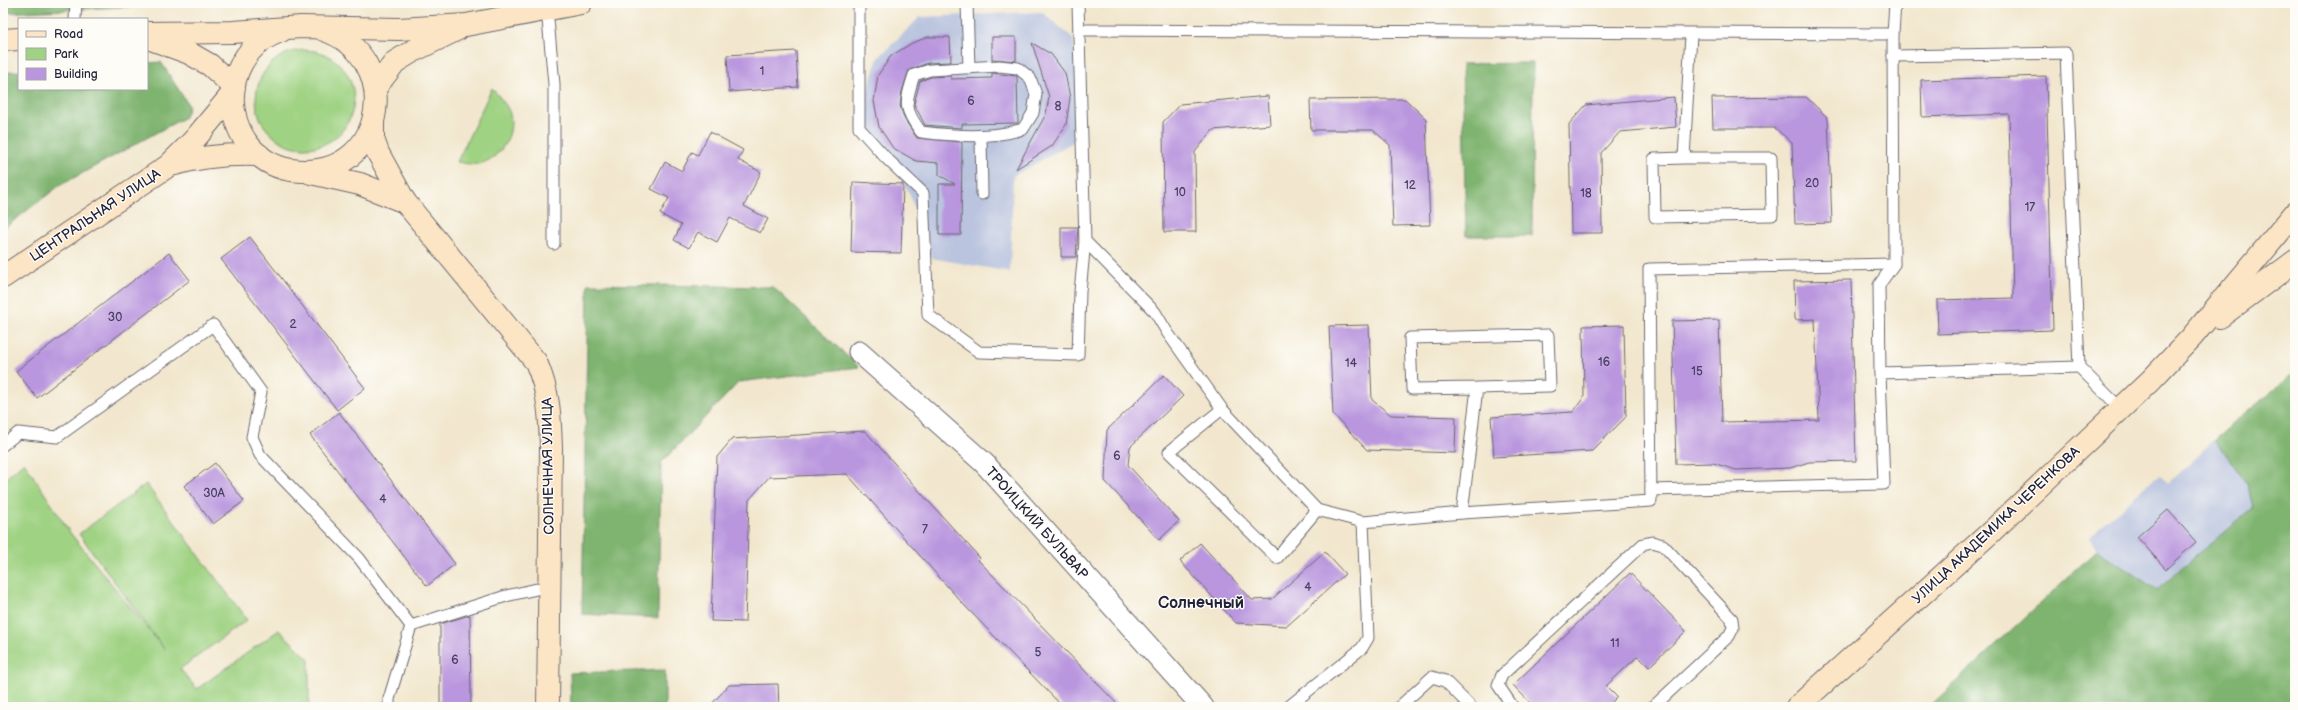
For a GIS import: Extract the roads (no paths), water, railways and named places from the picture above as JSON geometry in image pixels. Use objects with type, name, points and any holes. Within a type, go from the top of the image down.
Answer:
[{"type":"main road","points":[[148,34],[290,28],[400,29],[466,25],[547,8],[581,3]]},
{"type":"main road","points":[[376,87],[395,62],[413,51],[466,25]]},
{"type":"main road","points":[[290,28],[268,37],[250,52],[238,71],[233,90],[233,105],[238,128],[247,143],[259,155],[279,167],[302,171],[325,168],[346,158],[363,142],[373,122],[377,99],[376,87],[368,66],[354,47],[335,34],[313,28]]},
{"type":"main road","points":[[148,38],[189,53],[210,65],[233,90]]},
{"type":"main road","points":[[3,40],[18,39]]},
{"type":"main road","name":"ЦЕНТРАЛЬНАЯ УЛИЦА","points":[[3,276],[168,166],[194,140],[233,90]]},
{"type":"main road","name":"СОЛНЕЧНАЯ УЛИЦА","points":[[373,122],[373,139],[378,153],[405,202],[536,362],[545,383],[550,421],[548,707]]},
{"type":"main road","name":"ЦЕНТРАЛЬНАЯ УЛИЦА","points":[[168,166],[194,158],[219,154],[259,155]]},
{"type":"main road","name":"СОЛНЕЧНАЯ УЛИЦА","points":[[302,171],[360,184],[405,202]]},
{"type":"main road","name":"УЛИЦА АКАДЕМИКА ЧЕРЕНКОВА","points":[[1797,707],[1992,531],[2121,409],[2191,338],[2295,213]]},
{"type":"main road","name":"УЛИЦА АКАДЕМИКА ЧЕРЕНКОВА","points":[[2191,338],[2295,261]]},
{"type":"street","name":"ТРОИЦКИЙ БУЛЬВАР","points":[[859,352],[984,463],[1203,707]]},
{"type":"lane","points":[[75,18],[76,3]]},
{"type":"lane","points":[[859,3],[859,128],[886,158],[923,193],[928,315],[979,352],[1078,355],[1080,292],[1085,241],[1078,3]]},
{"type":"lane","points":[[967,3],[969,68]]},
{"type":"lane","points":[[1651,490],[1884,484],[1880,373],[1879,285],[1894,264],[1893,34],[1895,3]]},
{"type":"lane","points":[[547,8],[554,84],[554,244]]},
{"type":"lane","points":[[1079,30],[1289,29],[1691,34],[1893,34]]},
{"type":"lane","points":[[1684,158],[1691,34]]},
{"type":"lane","points":[[1893,56],[2066,53],[2079,367],[2121,409]]},
{"type":"lane","points":[[999,66],[1018,68],[1030,78],[1036,94],[1033,113],[1023,129],[1008,133],[981,136],[921,132],[910,117],[906,100],[914,75],[930,70],[969,68],[999,66]]},
{"type":"lane","points":[[981,136],[982,194]]},
{"type":"lane","points":[[1684,158],[1771,158],[1772,215],[1655,217],[1654,159],[1684,158]]},
{"type":"lane","points":[[1085,241],[1155,312],[1167,332],[1222,409],[1317,510],[1363,522],[1462,513],[1651,501],[1649,269],[1894,264]]},
{"type":"lane","points":[[3,445],[18,434],[57,437],[213,325],[261,392],[252,437],[260,455],[359,558],[411,626]]},
{"type":"lane","points":[[1548,335],[1550,386],[1477,388],[1412,389],[1410,338],[1548,335]]},
{"type":"lane","points":[[1880,373],[2079,367]]},
{"type":"lane","points":[[1462,513],[1477,388]]},
{"type":"lane","points":[[1222,409],[1169,452],[1277,558],[1317,510]]},
{"type":"lane","points":[[1288,707],[1362,648],[1368,638],[1363,522]]},
{"type":"lane","points":[[1514,707],[1498,685],[1502,675],[1643,544],[1652,542],[1663,544],[1732,619],[1733,628],[1730,636],[1653,707]]},
{"type":"lane","points":[[411,626],[506,596],[550,586]]},
{"type":"lane","points":[[389,707],[389,699],[411,626]]},
{"type":"lane","points":[[1400,707],[1432,677],[1446,681],[1471,707]]},
{"type":"district","name":"Солнечный","points":[[1201,603]]}]
